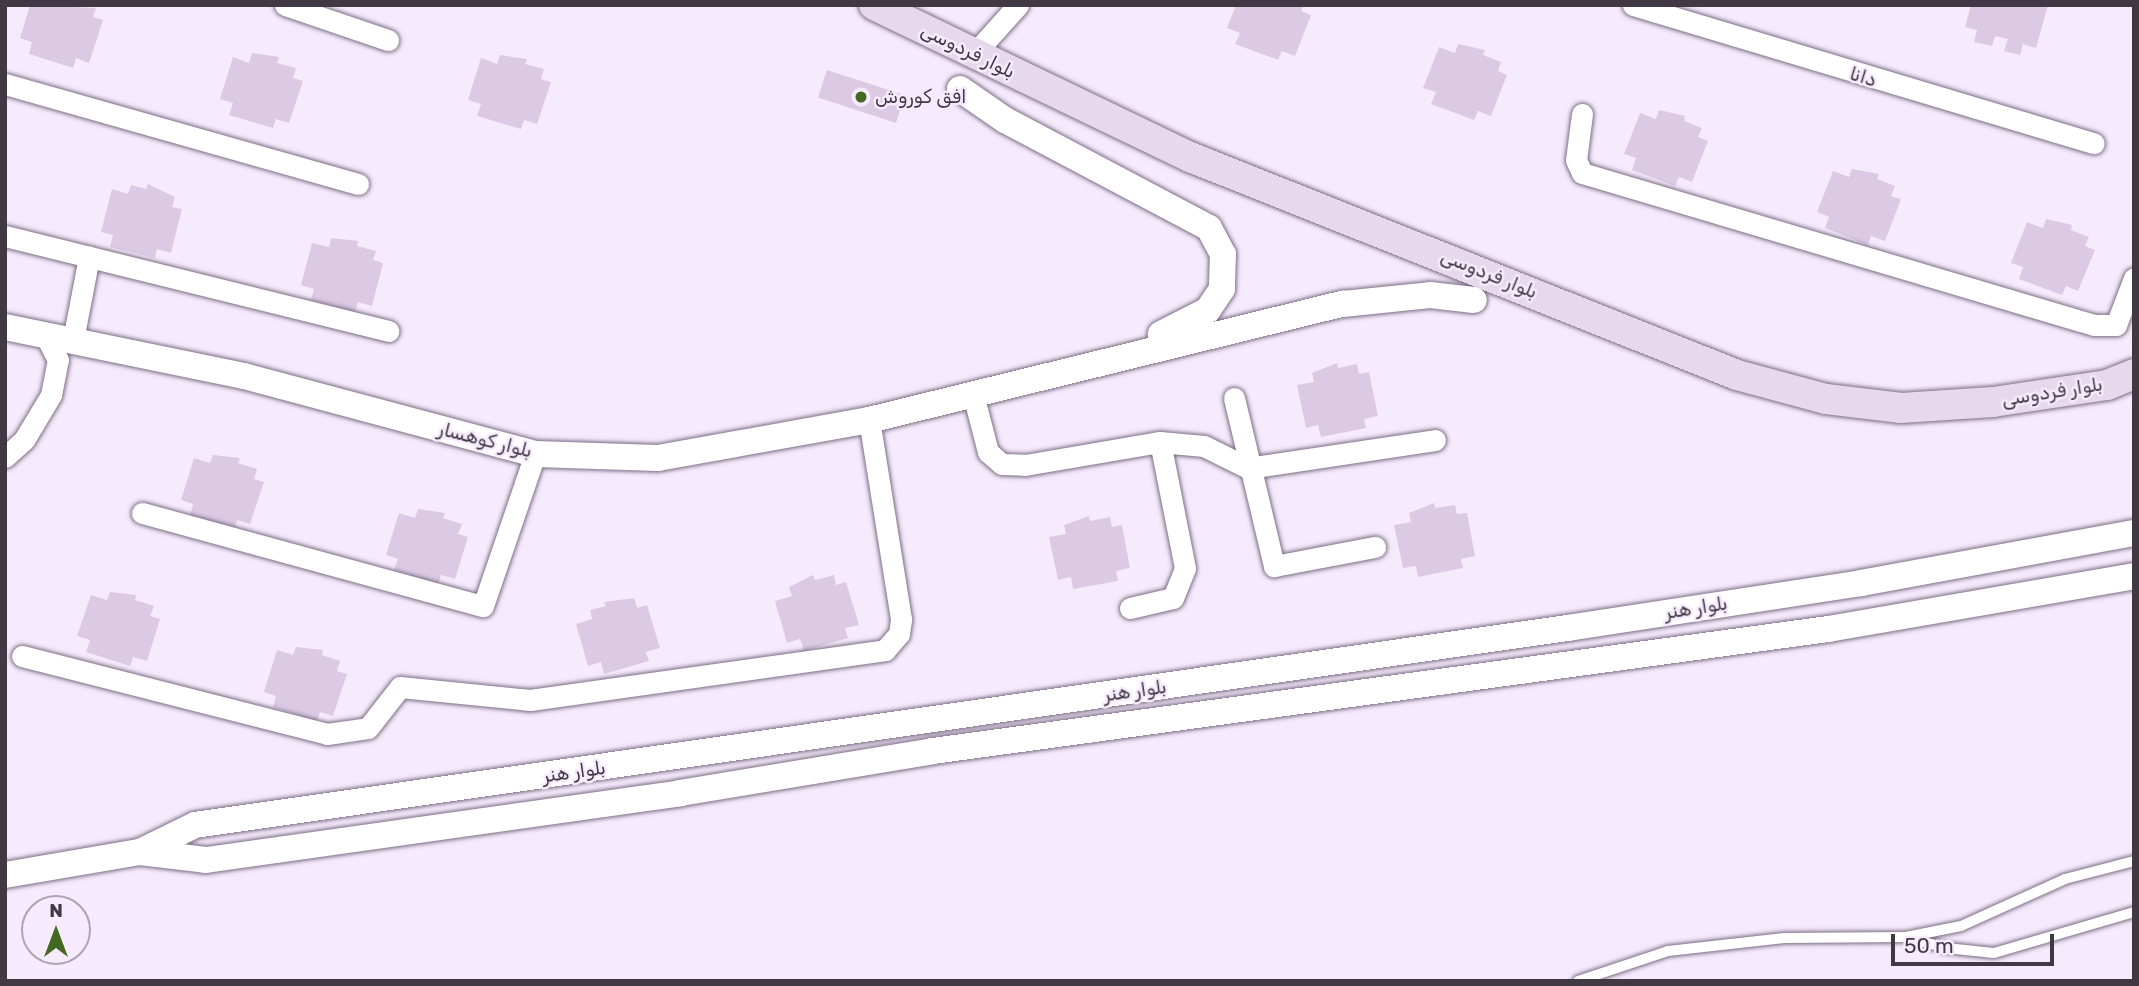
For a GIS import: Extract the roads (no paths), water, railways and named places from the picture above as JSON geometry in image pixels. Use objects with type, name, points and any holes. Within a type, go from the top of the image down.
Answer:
[{"type":"main road","name":"بلوار فردوسی","points":[[874,5],[1190,157],[1737,375],[1826,399],[1901,408],[1993,402],[2107,385],[2134,374]]},
{"type":"street","points":[[285,5],[388,40]]},
{"type":"street","points":[[974,54],[1018,5]]},
{"type":"street","name":"دانا","points":[[1633,5],[2094,143]]},
{"type":"street","points":[[5,84],[358,184]]},
{"type":"street","points":[[960,89],[1018,127],[1091,167],[1168,201],[1209,228],[1223,254],[1222,289],[1208,310],[1181,327],[1051,374]]},
{"type":"street","points":[[1582,114],[1576,160],[1582,173],[2094,324],[2116,324],[2134,278]]},
{"type":"street","points":[[5,236],[388,331]]},
{"type":"street","points":[[73,340],[89,257]]},
{"type":"street","points":[[1051,374],[1343,303],[1430,295],[1474,300]]},
{"type":"street","name":"بلوار کوهسار","points":[[5,327],[244,376],[535,454],[658,458],[731,449],[869,420],[1051,374]]},
{"type":"street","points":[[5,457],[24,440],[51,395],[58,360],[45,334]]},
{"type":"street","points":[[973,394],[988,452],[1002,464],[1026,465],[1160,443],[1204,446],[1248,468],[1435,440]]},
{"type":"street","points":[[1234,398],[1248,468],[1274,566],[1375,547]]},
{"type":"street","points":[[22,656],[327,734],[368,728],[400,687],[530,700],[885,650],[899,634],[901,619],[869,420]]},
{"type":"street","points":[[1130,608],[1174,598],[1185,568],[1160,443]]},
{"type":"street","points":[[142,513],[483,606],[535,454]]},
{"type":"street","name":"بلوار هنر","points":[[5,876],[140,852],[195,825],[1582,626],[1861,583],[2134,533]]},
{"type":"street","name":"بلوار هنر","points":[[140,852],[206,860],[680,793],[933,751],[1828,629],[2134,576]]},
{"type":"lane","points":[[1578,981],[1668,951],[1784,938],[1906,937],[1961,926],[2065,878],[2134,860]]},
{"type":"lane","points":[[1906,937],[1946,948],[1994,953],[2134,912]]},
{"type":"place","name":"افق کوروش","points":[[861,97]]}]
